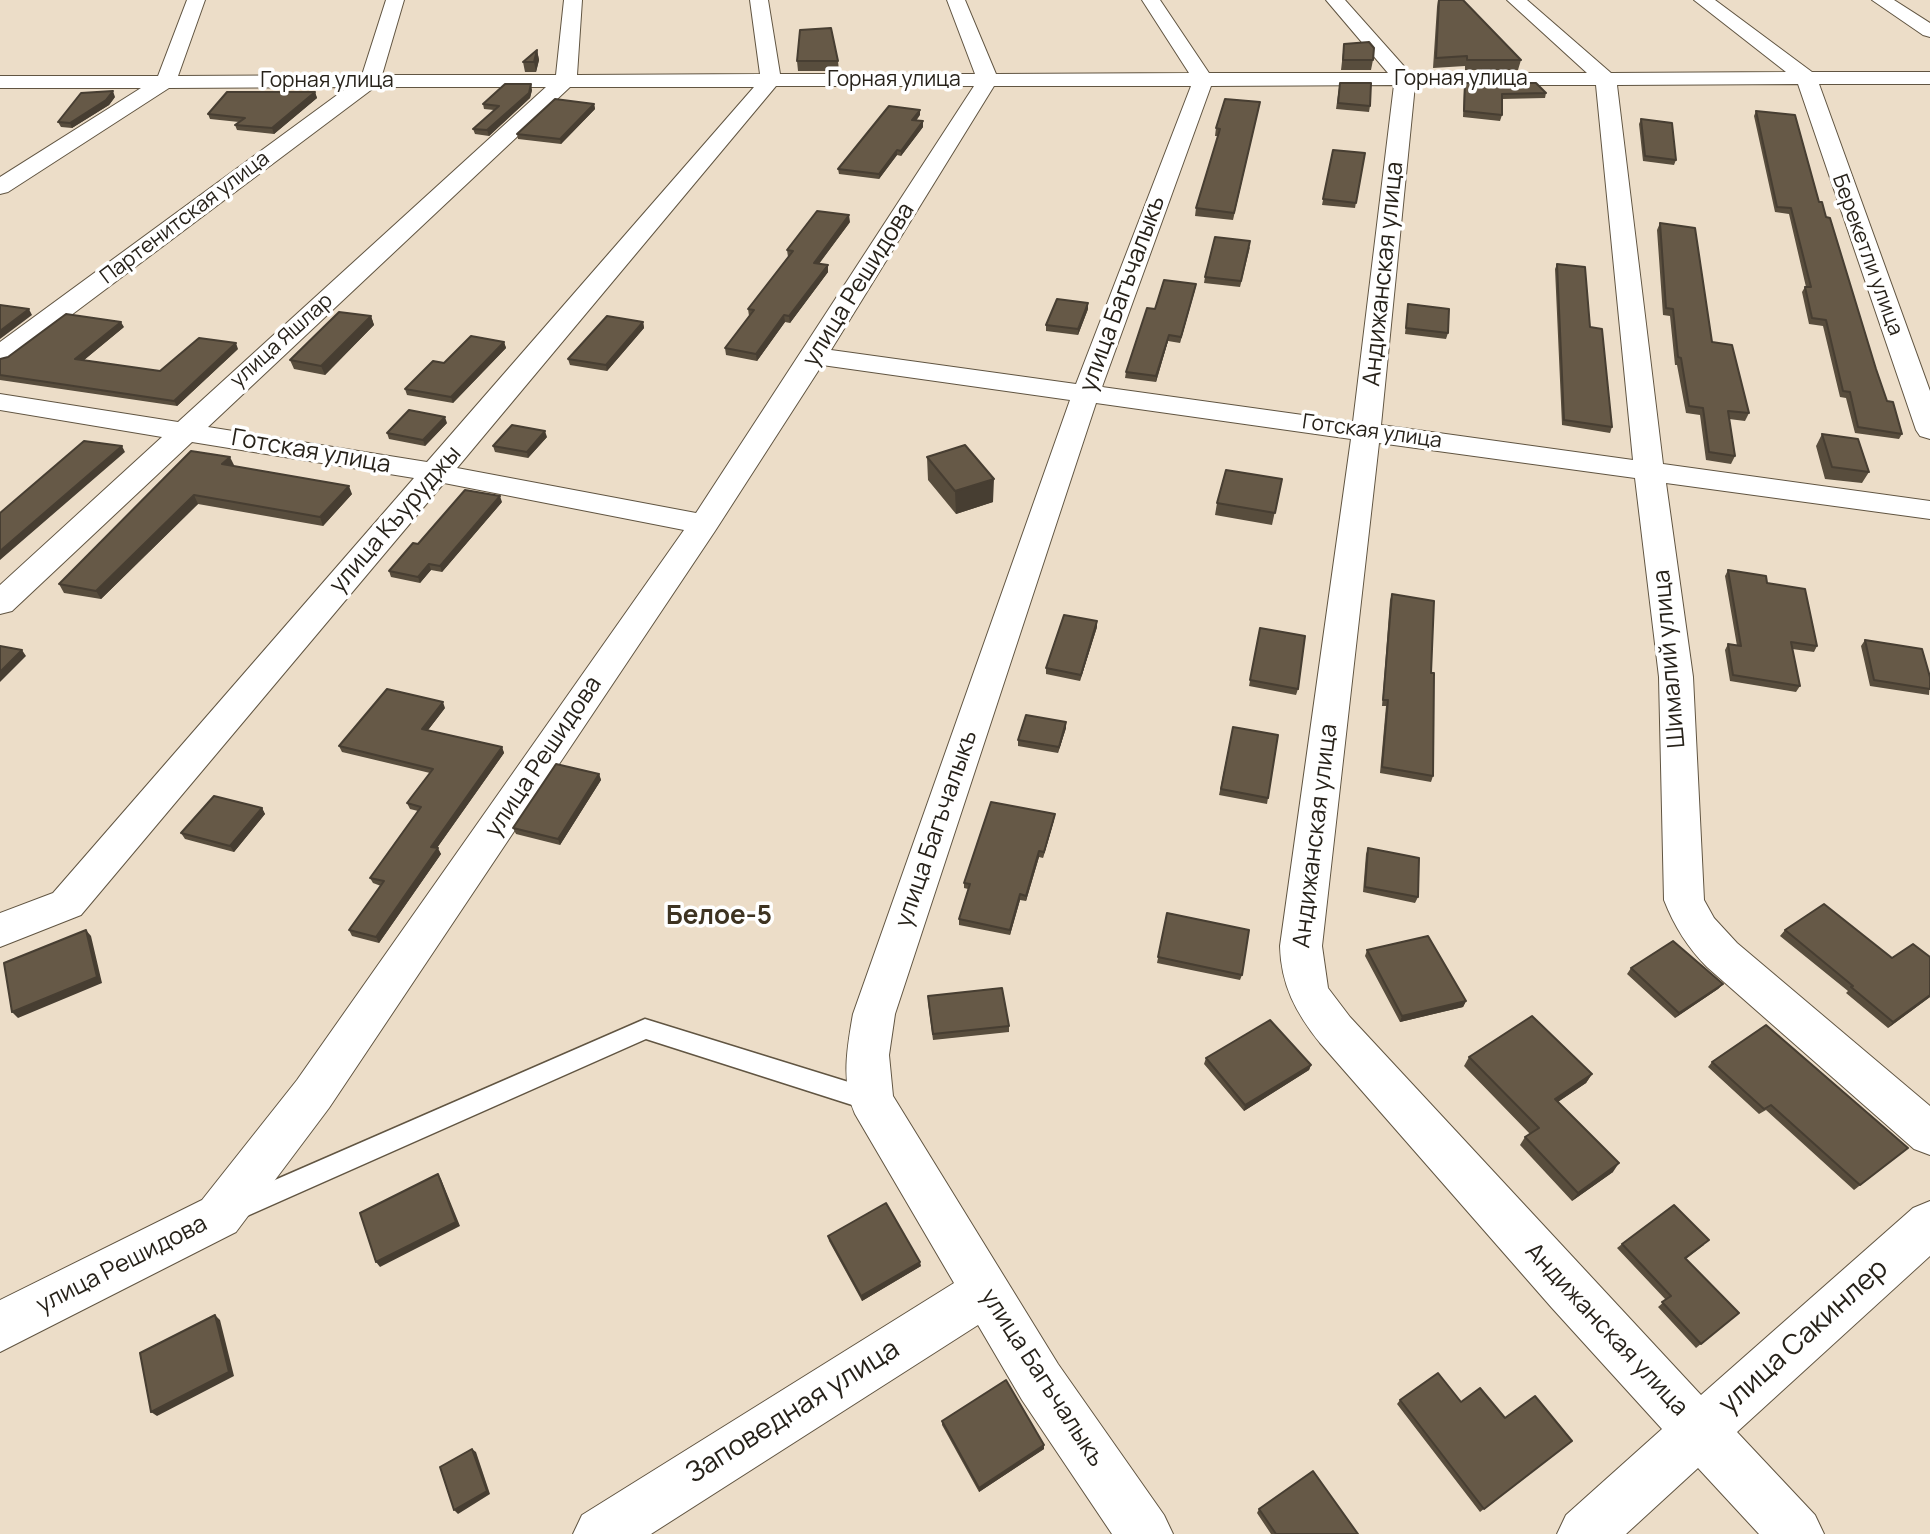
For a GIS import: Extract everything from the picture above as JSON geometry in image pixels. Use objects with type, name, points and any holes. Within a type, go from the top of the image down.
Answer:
[{"type":"street","points":[[0,187],[166,81],[196,0]]},
{"type":"street","points":[[370,80],[395,0]]},
{"type":"street","points":[[566,80],[573,0]]},
{"type":"street","points":[[759,0],[771,80]]},
{"type":"street","points":[[956,0],[988,80]]},
{"type":"street","points":[[1151,0],[1203,80]]},
{"type":"street","points":[[1335,0],[1405,79]]},
{"type":"street","points":[[1516,0],[1606,79]]},
{"type":"street","points":[[1703,0],[1798,79]]},
{"type":"street","points":[[1881,0],[1930,31]]},
{"type":"street","name":"Горная улица","points":[[0,82],[1930,78]]},
{"type":"street","name":"Андижанская улица","points":[[1405,79],[1366,431],[1301,946],[1301,974],[1312,1003],[1335,1030],[1569,1291],[1796,1534]]},
{"type":"street","name":"Шималий улица","points":[[1606,79],[1649,471],[1676,677],[1685,900],[1691,919],[1704,938],[1930,1134]]},
{"type":"street","name":"Берекетли улица","points":[[1798,79],[1809,92],[1930,429]]},
{"type":"street","name":"Партенитская улица","points":[[0,355],[370,80]]},
{"type":"street","name":"улица Яшлар","points":[[0,603],[566,80]]},
{"type":"street","name":"улица Къуруджы","points":[[0,930],[67,904],[771,80]]},
{"type":"street","name":"улица Решидова","points":[[0,1327],[219,1216],[313,1094],[704,523],[814,356],[988,80]]},
{"type":"street","name":"улица Багъчалыкъ","points":[[1145,1534],[1040,1382],[871,1100],[867,1055],[874,1014],[1086,393],[1203,80]]},
{"type":"street","name":"Готская улица","points":[[814,356],[1930,510]]},
{"type":"street","name":"Готская улица","points":[[0,402],[437,473],[704,523]]},
{"type":"street","name":"улица Сакинлер","points":[[1585,1534],[1930,1224]]},
{"type":"street","name":"Заповедная улица","points":[[601,1534],[986,1291]]},
{"type":"lane","points":[[219,1216],[645,1029],[871,1100]]},
{"type":"building","points":[[1439,0],[1463,0],[1521,60],[1467,60],[1467,56],[1436,58]]},
{"type":"building","points":[[831,28],[838,61],[797,61],[800,30]]},
{"type":"building","points":[[1369,42],[1374,48],[1373,60],[1343,60],[1344,44]]},
{"type":"building","points":[[537,50],[534,62],[523,62]]},
{"type":"building","points":[[1340,83],[1371,83],[1370,106],[1338,103]]},
{"type":"building","points":[[1465,83],[1536,83],[1546,93],[1502,94],[1502,115],[1464,111]]},
{"type":"building","points":[[505,84],[531,84],[529,93],[487,130],[473,129],[499,106],[483,104]]},
{"type":"building","points":[[113,91],[106,100],[70,123],[58,122],[81,93]]},
{"type":"building","points":[[227,92],[315,92],[272,128],[235,125],[245,118],[208,114]]},
{"type":"building","points":[[555,99],[594,104],[560,139],[517,134]]},
{"type":"building","points":[[1225,99],[1260,102],[1234,213],[1196,208],[1220,129],[1216,128]]},
{"type":"building","points":[[889,106],[920,110],[912,120],[923,121],[901,151],[897,150],[879,174],[838,169]]},
{"type":"building","points":[[1756,111],[1795,115],[1819,202],[1822,202],[1826,217],[1830,218],[1876,369],[1887,401],[1893,402],[1902,434],[1858,427],[1850,392],[1843,391],[1826,320],[1812,318],[1805,287],[1811,287],[1791,208],[1777,207]]},
{"type":"building","points":[[1641,119],[1672,123],[1676,160],[1645,156]]},
{"type":"building","points":[[1333,150],[1365,153],[1356,203],[1323,199]]},
{"type":"building","points":[[817,211],[849,215],[814,263],[828,265],[789,316],[784,315],[756,354],[725,348],[754,310],[748,309],[793,251],[787,250]]},
{"type":"building","points":[[1660,223],[1695,228],[1712,342],[1732,345],[1749,413],[1728,411],[1735,456],[1709,452],[1703,408],[1689,406],[1681,358],[1678,357],[1673,309],[1666,308]]},
{"type":"building","points":[[1215,237],[1250,241],[1241,281],[1205,277]]},
{"type":"building","points":[[1557,264],[1585,267],[1590,327],[1602,329],[1612,427],[1564,420]]},
{"type":"building","points":[[1164,280],[1196,284],[1181,337],[1169,335],[1156,376],[1126,372],[1147,308],[1155,309]]},
{"type":"building","points":[[1057,299],[1088,303],[1078,329],[1046,325]]},
{"type":"building","points":[[1408,304],[1449,309],[1448,333],[1406,328]]},
{"type":"building","points":[[0,305],[29,309],[0,331]]},
{"type":"building","points":[[339,312],[371,316],[321,366],[290,360]]},
{"type":"building","points":[[66,314],[121,322],[75,359],[160,371],[199,338],[236,343],[174,401],[0,375],[0,359],[8,357]]},
{"type":"building","points":[[607,316],[643,322],[606,365],[568,359]]},
{"type":"building","points":[[471,336],[504,342],[451,397],[405,389],[433,361],[444,363]]},
{"type":"building","points":[[409,410],[445,417],[423,440],[387,433]]},
{"type":"building","points":[[512,425],[545,431],[527,452],[493,446]]},
{"type":"building","points":[[1822,434],[1858,439],[1869,472],[1832,467]]},
{"type":"building","points":[[84,441],[122,446],[0,551],[0,513]]},
{"type":"building","points":[[965,445],[994,479],[955,491],[927,457]]},
{"type":"building","points":[[191,451],[230,457],[222,464],[349,486],[320,517],[194,495],[96,591],[59,584]]},
{"type":"building","points":[[1226,470],[1282,479],[1275,513],[1217,503]]},
{"type":"building","points":[[465,490],[500,496],[440,566],[429,564],[418,577],[389,571],[413,543],[418,544]]},
{"type":"building","points":[[1728,570],[1766,576],[1767,583],[1805,589],[1817,646],[1791,642],[1800,686],[1733,675],[1728,644],[1741,646]]},
{"type":"building","points":[[1392,594],[1434,601],[1431,673],[1434,673],[1433,776],[1382,767],[1388,700],[1383,700]]},
{"type":"building","points":[[1064,615],[1097,621],[1081,675],[1046,668]]},
{"type":"building","points":[[1260,628],[1305,636],[1298,689],[1250,680]]},
{"type":"building","points":[[1865,640],[1922,649],[1930,677],[1930,689],[1874,680]]},
{"type":"building","points":[[0,646],[22,650],[0,672]]},
{"type":"building","points":[[387,689],[443,702],[422,729],[502,747],[431,847],[438,848],[376,937],[349,930],[384,881],[370,878],[421,807],[407,803],[433,769],[339,746]]},
{"type":"building","points":[[1026,715],[1066,722],[1059,747],[1018,740]]},
{"type":"building","points":[[1233,727],[1278,735],[1268,798],[1221,789]]},
{"type":"building","points":[[556,764],[599,774],[558,839],[513,828]]},
{"type":"building","points":[[214,796],[262,808],[230,846],[181,833]]},
{"type":"building","points":[[991,802],[1055,814],[1044,852],[1039,851],[1026,896],[1020,894],[1010,930],[959,919],[970,884],[964,883]]},
{"type":"building","points":[[1368,848],[1419,858],[1418,897],[1365,887]]},
{"type":"building","points":[[1824,904],[1892,958],[1913,944],[1930,957],[1930,995],[1893,1022],[1785,930]]},
{"type":"building","points":[[1167,913],[1249,930],[1242,975],[1158,957]]},
{"type":"building","points":[[86,930],[97,977],[12,1012],[4,963]]},
{"type":"building","points":[[1428,936],[1466,1001],[1402,1016],[1367,950]]},
{"type":"building","points":[[1673,941],[1723,984],[1679,1013],[1631,968]]},
{"type":"building","points":[[1002,988],[1009,1026],[933,1034],[928,996]]},
{"type":"building","points":[[1532,1016],[1592,1074],[1555,1099],[1619,1163],[1578,1193],[1525,1137],[1539,1128],[1469,1057]]},
{"type":"building","points":[[1270,1020],[1311,1065],[1245,1105],[1206,1058]]},
{"type":"building","points":[[1766,1025],[1908,1148],[1860,1185],[1771,1105],[1764,1109],[1712,1062]]},
{"type":"building","points":[[438,1174],[456,1222],[376,1262],[360,1213]]},
{"type":"building","points":[[886,1203],[920,1262],[861,1296],[828,1236]]},
{"type":"building","points":[[1674,1205],[1709,1240],[1685,1258],[1739,1313],[1701,1344],[1662,1302],[1671,1296],[1622,1244]]},
{"type":"building","points":[[215,1315],[229,1372],[151,1412],[140,1353]]},
{"type":"building","points":[[1438,1373],[1461,1402],[1480,1388],[1505,1418],[1535,1396],[1572,1441],[1484,1509],[1400,1400]]},
{"type":"building","points":[[1006,1380],[1044,1445],[979,1488],[942,1421]]},
{"type":"building","points":[[472,1449],[487,1491],[454,1510],[440,1467]]},
{"type":"building","points":[[1313,1471],[1358,1534],[1276,1534],[1259,1509]]},
{"type":"district","name":"Белое-5","points":[[719,917]]}]
